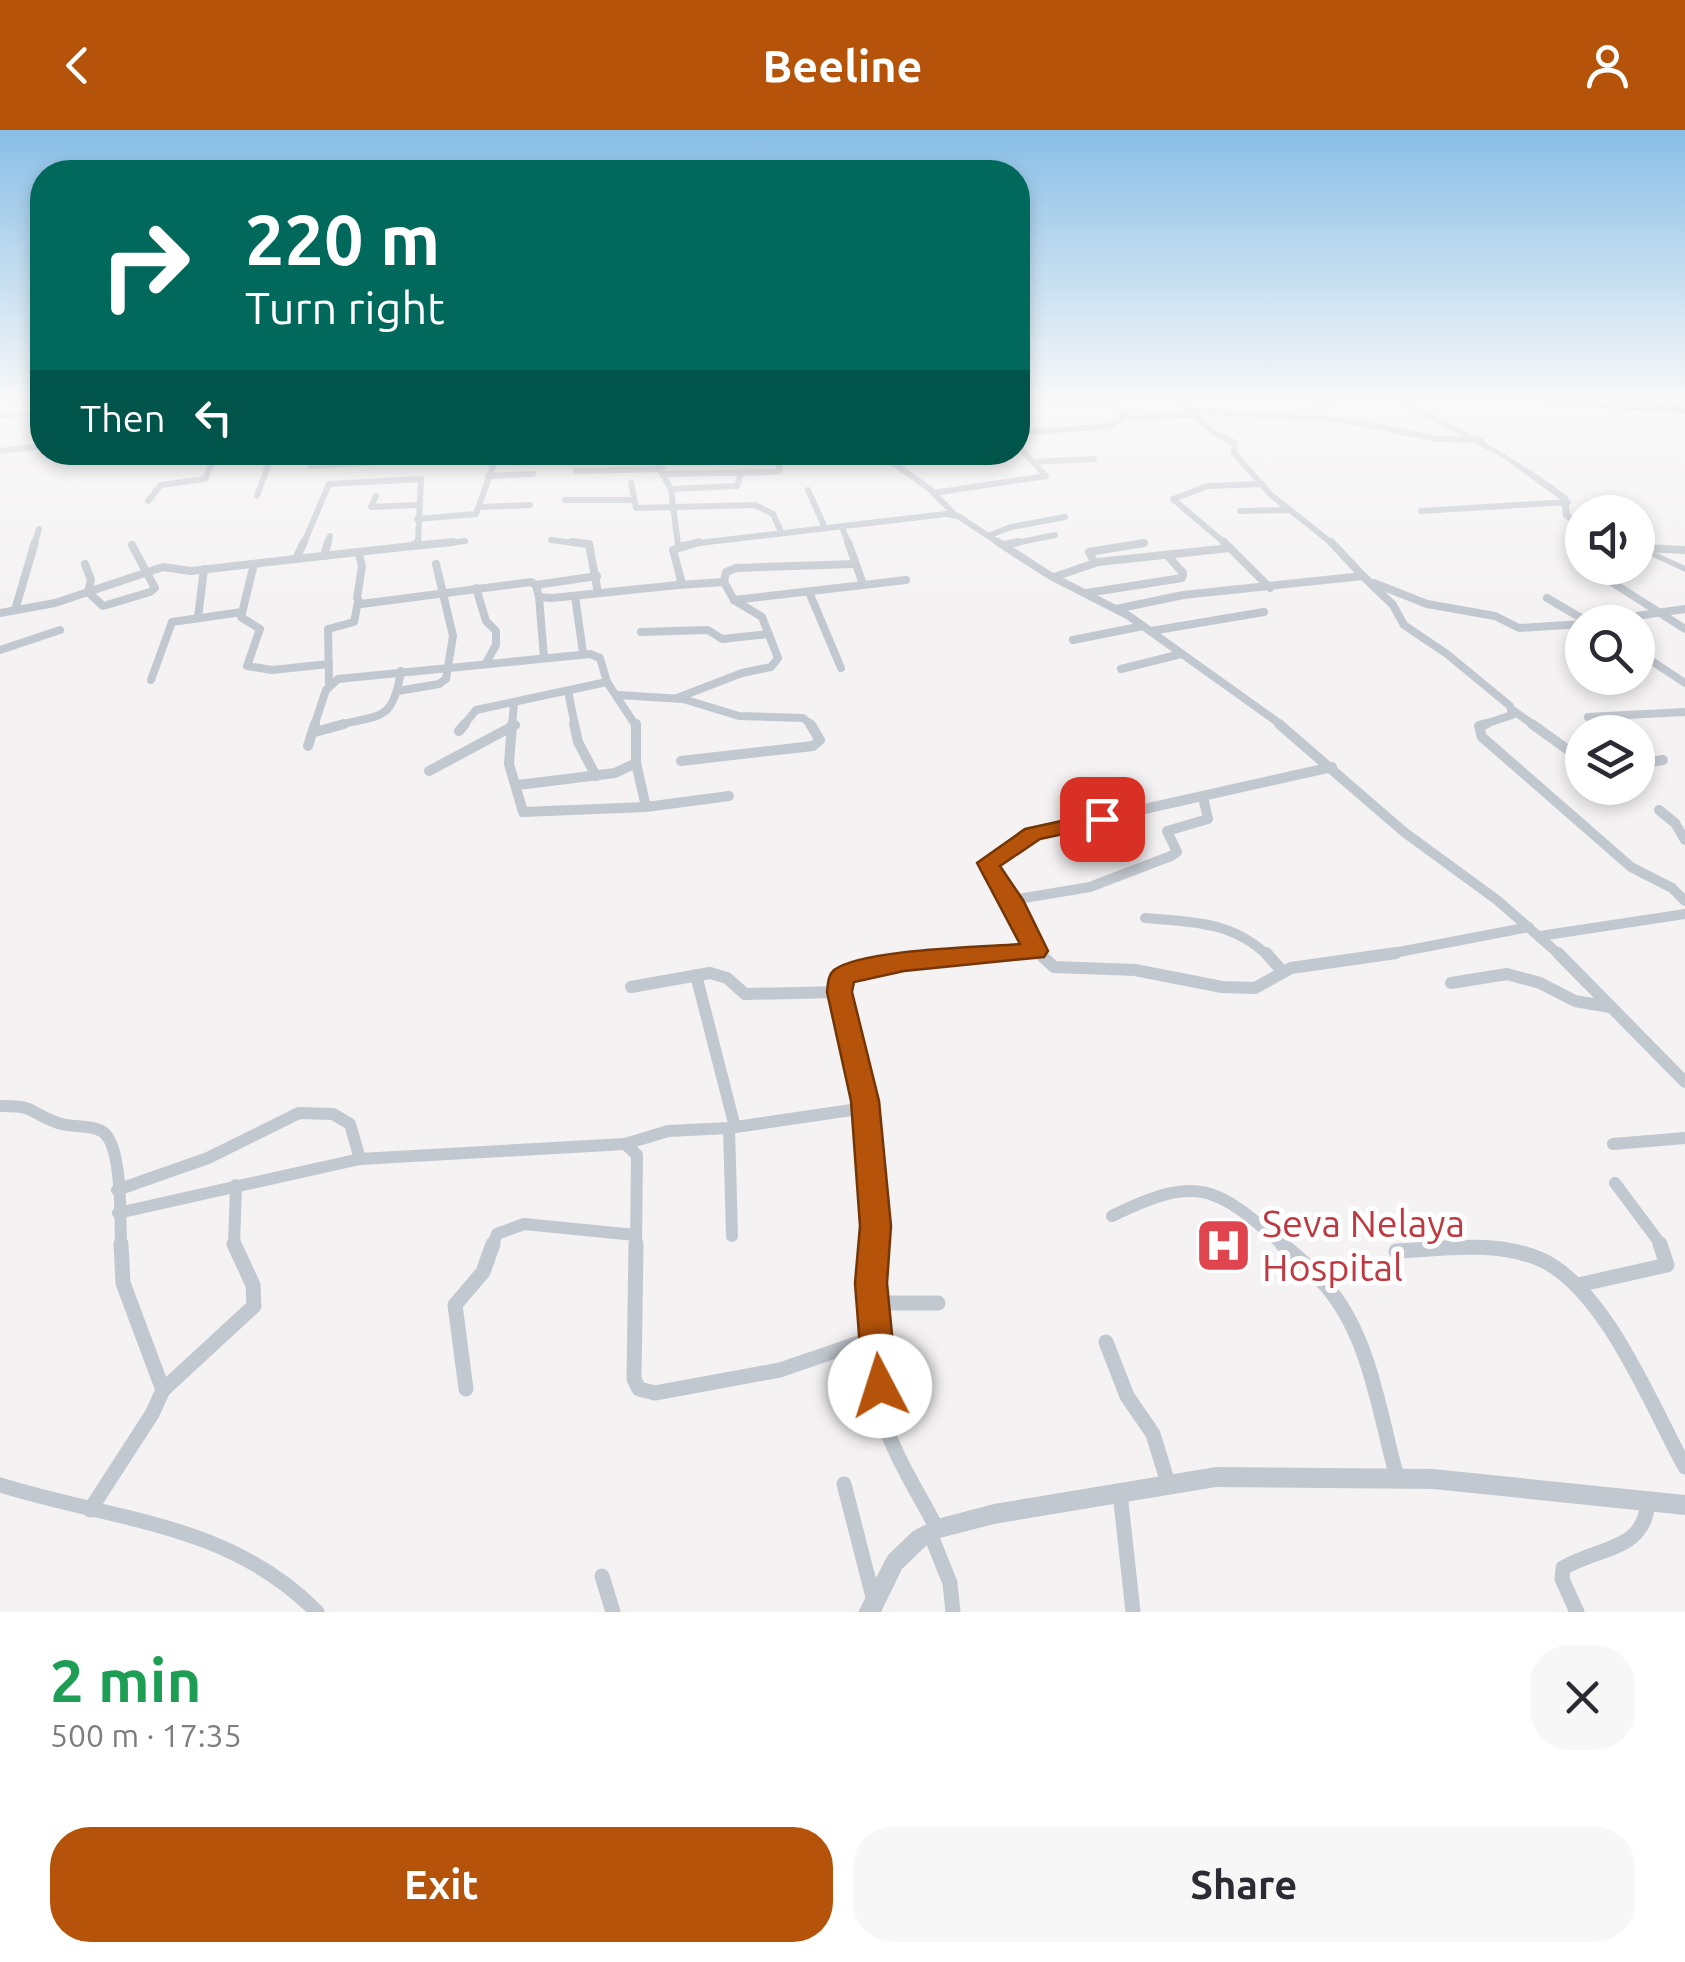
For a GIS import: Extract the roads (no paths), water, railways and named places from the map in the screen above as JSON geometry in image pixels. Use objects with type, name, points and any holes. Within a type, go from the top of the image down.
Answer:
[{"type":"street","points":[[148,501],[161,485],[205,479],[209,469]]},
{"type":"street","points":[[257,496],[267,469]]},
{"type":"street","points":[[417,519],[472,516],[480,507],[491,469]]},
{"type":"street","points":[[661,469],[671,489],[678,546]]},
{"type":"street","points":[[576,471],[740,473],[779,469]]},
{"type":"street","points":[[902,469],[933,492],[954,514],[1054,578],[1147,628],[1288,730],[1404,832],[1529,926],[1685,1082]]},
{"type":"street","points":[[933,492],[1046,476],[1040,469]]},
{"type":"street","points":[[1248,469],[1290,510],[1336,546],[1394,604],[1406,628],[1460,664],[1514,711],[1565,748]]},
{"type":"street","points":[[1523,469],[1565,500]]},
{"type":"street","points":[[671,489],[737,486],[740,473]]},
{"type":"street","points":[[488,476],[533,474]]},
{"type":"street","points":[[296,560],[331,482],[418,478],[422,481],[417,506],[418,542],[412,546]]},
{"type":"street","points":[[632,482],[636,508],[756,505],[773,514],[781,532]]},
{"type":"street","points":[[1261,484],[1208,486],[1172,499],[1270,588]]},
{"type":"street","points":[[808,490],[826,528]]},
{"type":"street","points":[[376,496],[371,507],[417,506]]},
{"type":"street","points":[[564,500],[632,500]]},
{"type":"street","points":[[1421,512],[1565,502]]},
{"type":"street","points":[[480,507],[530,505]]},
{"type":"street","points":[[1240,511],[1290,510]]},
{"type":"street","points":[[678,585],[681,580],[673,550],[678,546],[954,514]]},
{"type":"street","points":[[988,536],[1065,516]]},
{"type":"street","points":[[842,527],[863,584]]},
{"type":"street","points":[[15,610],[40,529]]},
{"type":"street","points":[[1003,546],[1055,535]]},
{"type":"street","points":[[324,556],[330,536]]},
{"type":"street","points":[[0,613],[168,567],[186,572],[360,555],[464,540]]},
{"type":"street","points":[[551,540],[590,544],[598,593]]},
{"type":"street","points":[[1095,563],[1090,552],[1144,543]]},
{"type":"street","points":[[88,592],[102,606],[155,588],[132,545]]},
{"type":"street","points":[[1054,578],[1095,563],[1230,548]]},
{"type":"street","points":[[1655,549],[1685,550]]},
{"type":"street","points":[[308,746],[329,684],[328,629],[354,622],[360,555]]},
{"type":"street","points":[[1086,594],[1182,578],[1183,572],[1167,555]]},
{"type":"street","points":[[1655,555],[1685,569]]},
{"type":"street","points":[[85,564],[91,582],[88,592]]},
{"type":"street","points":[[254,564],[242,620],[260,629],[247,666],[272,670],[328,664]]},
{"type":"street","points":[[398,692],[444,682],[454,643],[436,564]]},
{"type":"street","points":[[676,698],[776,664],[778,658],[762,617],[734,600],[724,582],[726,572],[736,568],[854,564]]},
{"type":"street","points":[[198,618],[204,570]]},
{"type":"street","points":[[358,602],[597,576]]},
{"type":"street","points":[[1116,609],[1183,595],[1366,579],[1428,604],[1495,616],[1519,628],[1565,625]]},
{"type":"street","points":[[734,600],[906,580]]},
{"type":"street","points":[[539,598],[724,582]]},
{"type":"street","points":[[536,584],[544,657]]},
{"type":"street","points":[[1616,585],[1685,629]]},
{"type":"street","points":[[476,588],[486,621],[497,634],[486,663]]},
{"type":"street","points":[[809,592],[841,668]]},
{"type":"street","points":[[575,596],[583,653]]},
{"type":"street","points":[[1546,598],[1565,609]]},
{"type":"street","points":[[1655,614],[1685,610]]},
{"type":"street","points":[[150,680],[172,622],[242,612]]},
{"type":"street","points":[[1073,640],[1264,612]]},
{"type":"street","points":[[0,650],[60,630]]},
{"type":"street","points":[[641,632],[708,630],[722,639],[769,634]]},
{"type":"street","points":[[329,684],[345,677],[448,666],[583,653],[598,656],[607,682],[636,721],[636,764],[646,807]]},
{"type":"street","points":[[1120,669],[1181,654]]},
{"type":"street","points":[[1655,663],[1685,683]]},
{"type":"street","points":[[314,732],[386,712],[396,701],[402,672]]},
{"type":"street","points":[[459,731],[476,710],[607,682]]},
{"type":"street","points":[[568,691],[578,742],[596,776]]},
{"type":"street","points":[[618,695],[676,698],[739,716],[803,718],[815,728],[820,740],[814,746],[681,761]]},
{"type":"street","points":[[514,704],[509,764],[518,786],[521,809],[527,814],[646,807],[730,796]]},
{"type":"street","points":[[1514,711],[1478,726],[1477,731],[1631,867],[1672,888],[1685,900]]},
{"type":"street","points":[[1627,715],[1685,712]]},
{"type":"street","points":[[428,771],[515,724]]},
{"type":"street","points":[[1655,761],[1663,760]]},
{"type":"street","points":[[518,786],[596,776],[636,764]]},
{"type":"street","points":[[1332,767],[1026,838],[988,863],[989,870],[1012,900],[1036,951],[1054,966],[1135,970],[1222,987],[1264,986],[1282,972],[1435,948],[1529,926]]},
{"type":"street","points":[[1012,900],[1088,888],[1167,861],[1177,852],[1168,831],[1208,819],[1203,797]]},
{"type":"street","points":[[1659,810],[1676,823],[1685,840]]},
{"type":"street","points":[[1540,936],[1685,914]]},
{"type":"street","points":[[1145,918],[1237,929],[1258,944],[1282,972]]},
{"type":"street","points":[[953,1612],[950,1583],[934,1531],[890,1438],[882,1405],[873,1303],[876,1226],[865,1108],[840,992],[842,977],[858,970],[1036,951]]},
{"type":"street","points":[[631,987],[720,974],[746,994],[840,992]]},
{"type":"street","points":[[1451,983],[1507,974],[1540,983],[1575,1000],[1611,1008]]},
{"type":"street","points":[[696,975],[732,1127],[732,1236]]},
{"type":"street","points":[[0,1106],[28,1105],[57,1123],[102,1131],[112,1142],[122,1283],[163,1390]]},
{"type":"street","points":[[118,1213],[360,1159],[625,1144],[668,1131],[732,1127],[865,1108]]},
{"type":"street","points":[[117,1190],[222,1152],[268,1123],[305,1114],[322,1113],[350,1124],[360,1159]]},
{"type":"street","points":[[1612,1144],[1685,1138]]},
{"type":"street","points":[[625,1144],[638,1155],[634,1379],[646,1394],[780,1370],[876,1337]]},
{"type":"street","points":[[1578,1285],[1666,1264],[1663,1248],[1615,1183]]},
{"type":"street","points":[[90,1510],[152,1414],[163,1390],[254,1306],[252,1285],[234,1250],[236,1185]]},
{"type":"street","points":[[1112,1216],[1164,1192],[1193,1187],[1234,1203],[1302,1262],[1329,1288],[1348,1319],[1397,1477]]},
{"type":"street","points":[[466,1388],[455,1304],[484,1272],[496,1234],[524,1224],[635,1235]]},
{"type":"street","points":[[1396,1250],[1516,1252],[1555,1266],[1578,1285],[1685,1467]]},
{"type":"street","points":[[873,1303],[938,1303]]},
{"type":"street","points":[[1106,1342],[1127,1396],[1153,1434],[1168,1483]]},
{"type":"street","points":[[871,1607],[895,1562],[934,1531],[982,1516],[1216,1476],[1397,1477],[1540,1487],[1685,1504]]},
{"type":"street","points":[[844,1484],[871,1607]]},
{"type":"street","points":[[0,1486],[140,1521],[266,1564],[290,1582],[318,1612]]},
{"type":"street","points":[[1120,1492],[1133,1612]]},
{"type":"street","points":[[1577,1612],[1562,1579],[1563,1568],[1640,1534],[1650,1518],[1648,1501]]},
{"type":"street","points":[[602,1576],[613,1612]]},
{"type":"place","name":"Seva Nelaya Hospital","points":[[1223,1245]]}]
